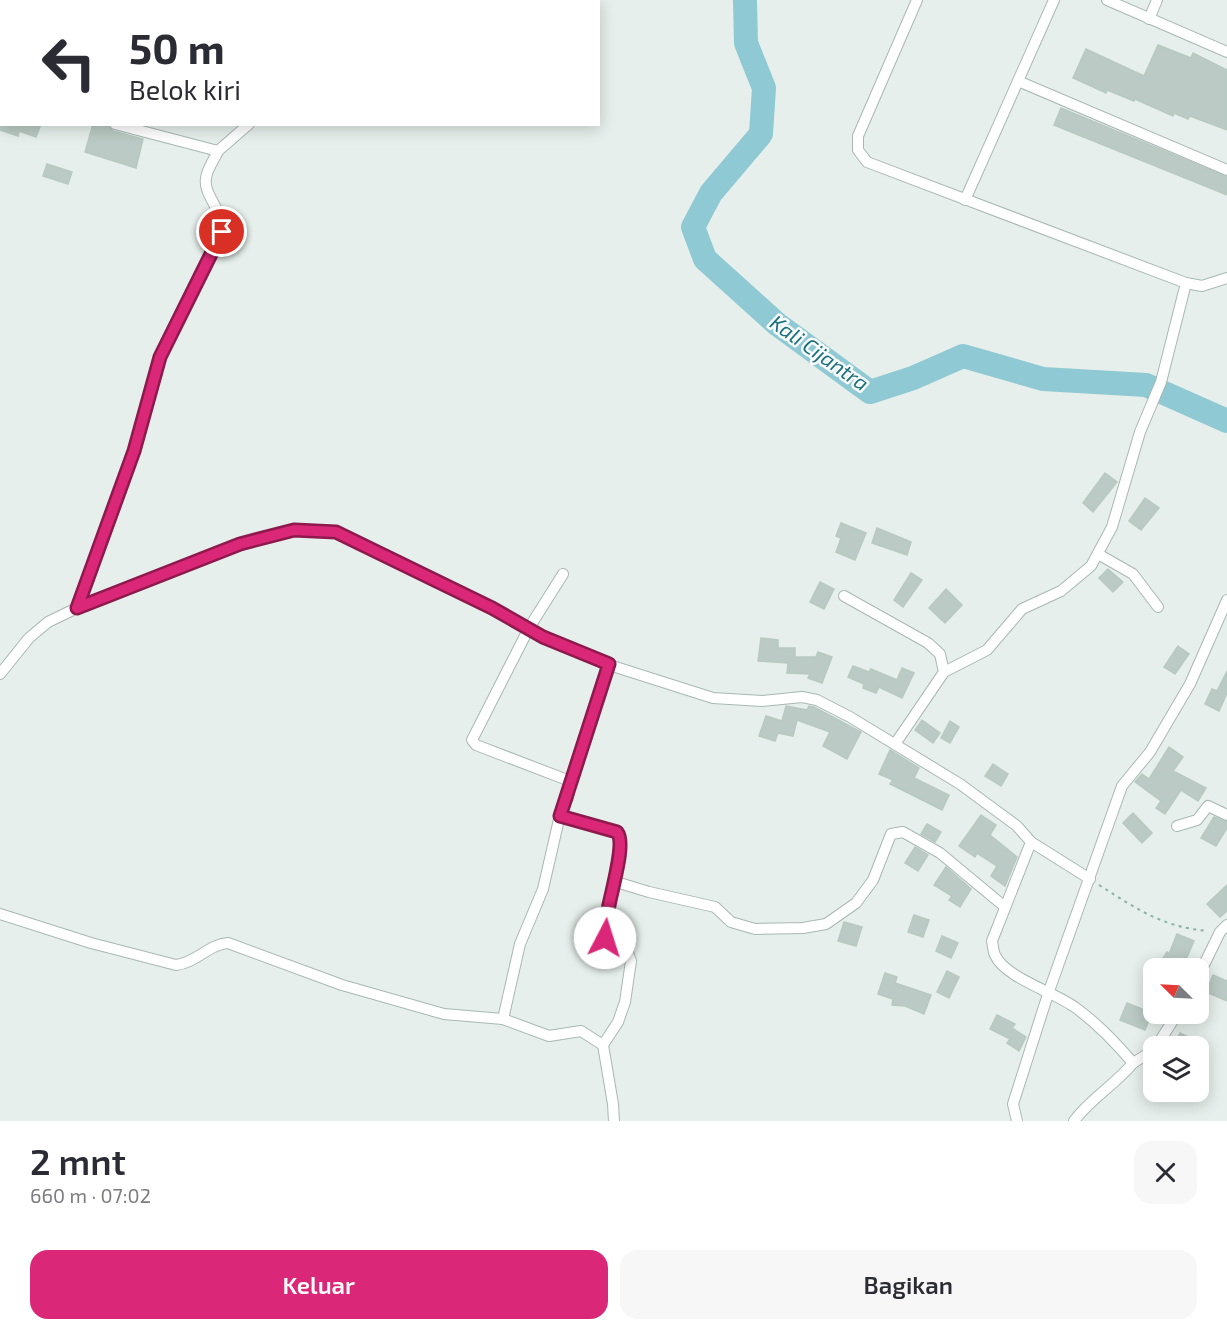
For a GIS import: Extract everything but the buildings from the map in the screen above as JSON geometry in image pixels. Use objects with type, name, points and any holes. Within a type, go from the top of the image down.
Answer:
[{"type":"street","points":[[917,0],[858,136],[858,150],[867,162],[1186,283],[1202,286],[1227,278]]},
{"type":"street","points":[[965,200],[1054,0]]},
{"type":"street","points":[[1107,0],[1227,52]]},
{"type":"street","points":[[1149,19],[1157,0]]},
{"type":"street","points":[[1018,81],[1227,170]]},
{"type":"street","points":[[123,126],[218,151]]},
{"type":"street","points":[[77,608],[134,451],[160,357],[222,232],[222,215],[206,187],[206,177],[218,151],[247,126]]},
{"type":"street","points":[[895,744],[944,672],[987,650],[1022,609],[1061,591],[1080,578],[1091,566],[1112,527],[1140,432],[1161,382],[1186,283]]},
{"type":"street","points":[[0,674],[29,638],[48,622],[77,608],[240,544],[294,530],[336,532],[543,637],[609,664],[713,698],[762,701],[802,697],[817,700],[960,784],[1017,826],[1031,842],[1090,879]]},
{"type":"street","points":[[1098,554],[1132,574],[1158,607]]},
{"type":"street","points":[[563,574],[529,628],[472,740],[477,745],[570,781]]},
{"type":"street","points":[[844,596],[928,643],[940,654],[944,672]]},
{"type":"street","points":[[1017,1121],[1013,1104],[1049,990],[1122,786],[1150,752],[1190,684],[1227,600]]},
{"type":"street","points":[[503,1019],[520,944],[543,889],[560,816],[568,798],[570,781],[609,664]]},
{"type":"street","points":[[1177,826],[1197,820],[1208,806],[1227,815]]},
{"type":"street","points":[[560,816],[620,834],[621,855],[613,881],[605,938],[628,953],[630,961],[625,1002],[618,1022],[603,1045],[614,1104],[614,1121]]},
{"type":"street","points":[[613,881],[715,907],[731,922],[755,929],[815,926],[833,921],[856,903],[873,880],[891,834],[903,832],[940,853],[1005,907]]},
{"type":"street","points":[[1031,842],[992,941],[995,956],[1021,978],[1049,990],[1076,1008],[1103,1031],[1133,1063]]},
{"type":"street","points":[[0,914],[91,943],[176,965],[186,964],[219,943],[228,942],[342,985],[444,1014],[503,1019],[549,1036],[581,1031],[603,1045]]},
{"type":"street","points":[[1208,958],[1223,929]]},
{"type":"street","points":[[1074,1121],[1086,1105],[1143,1056]]},
{"type":"path","points":[[1090,879],[1141,912],[1180,929],[1223,929]]},
{"type":"waterway","name":"Kali Cijantra","points":[[745,0],[746,43],[764,88],[761,134],[711,193],[693,227],[705,259],[777,324],[870,392],[913,378],[963,356],[1043,379],[1146,385],[1227,421]]},
{"type":"route","points":[[222,232],[212,257],[160,357],[134,451],[77,608],[240,544],[294,530],[336,532],[492,608],[543,637],[609,664],[570,781],[568,798],[560,816],[620,834],[621,855],[605,922],[605,938]]}]
